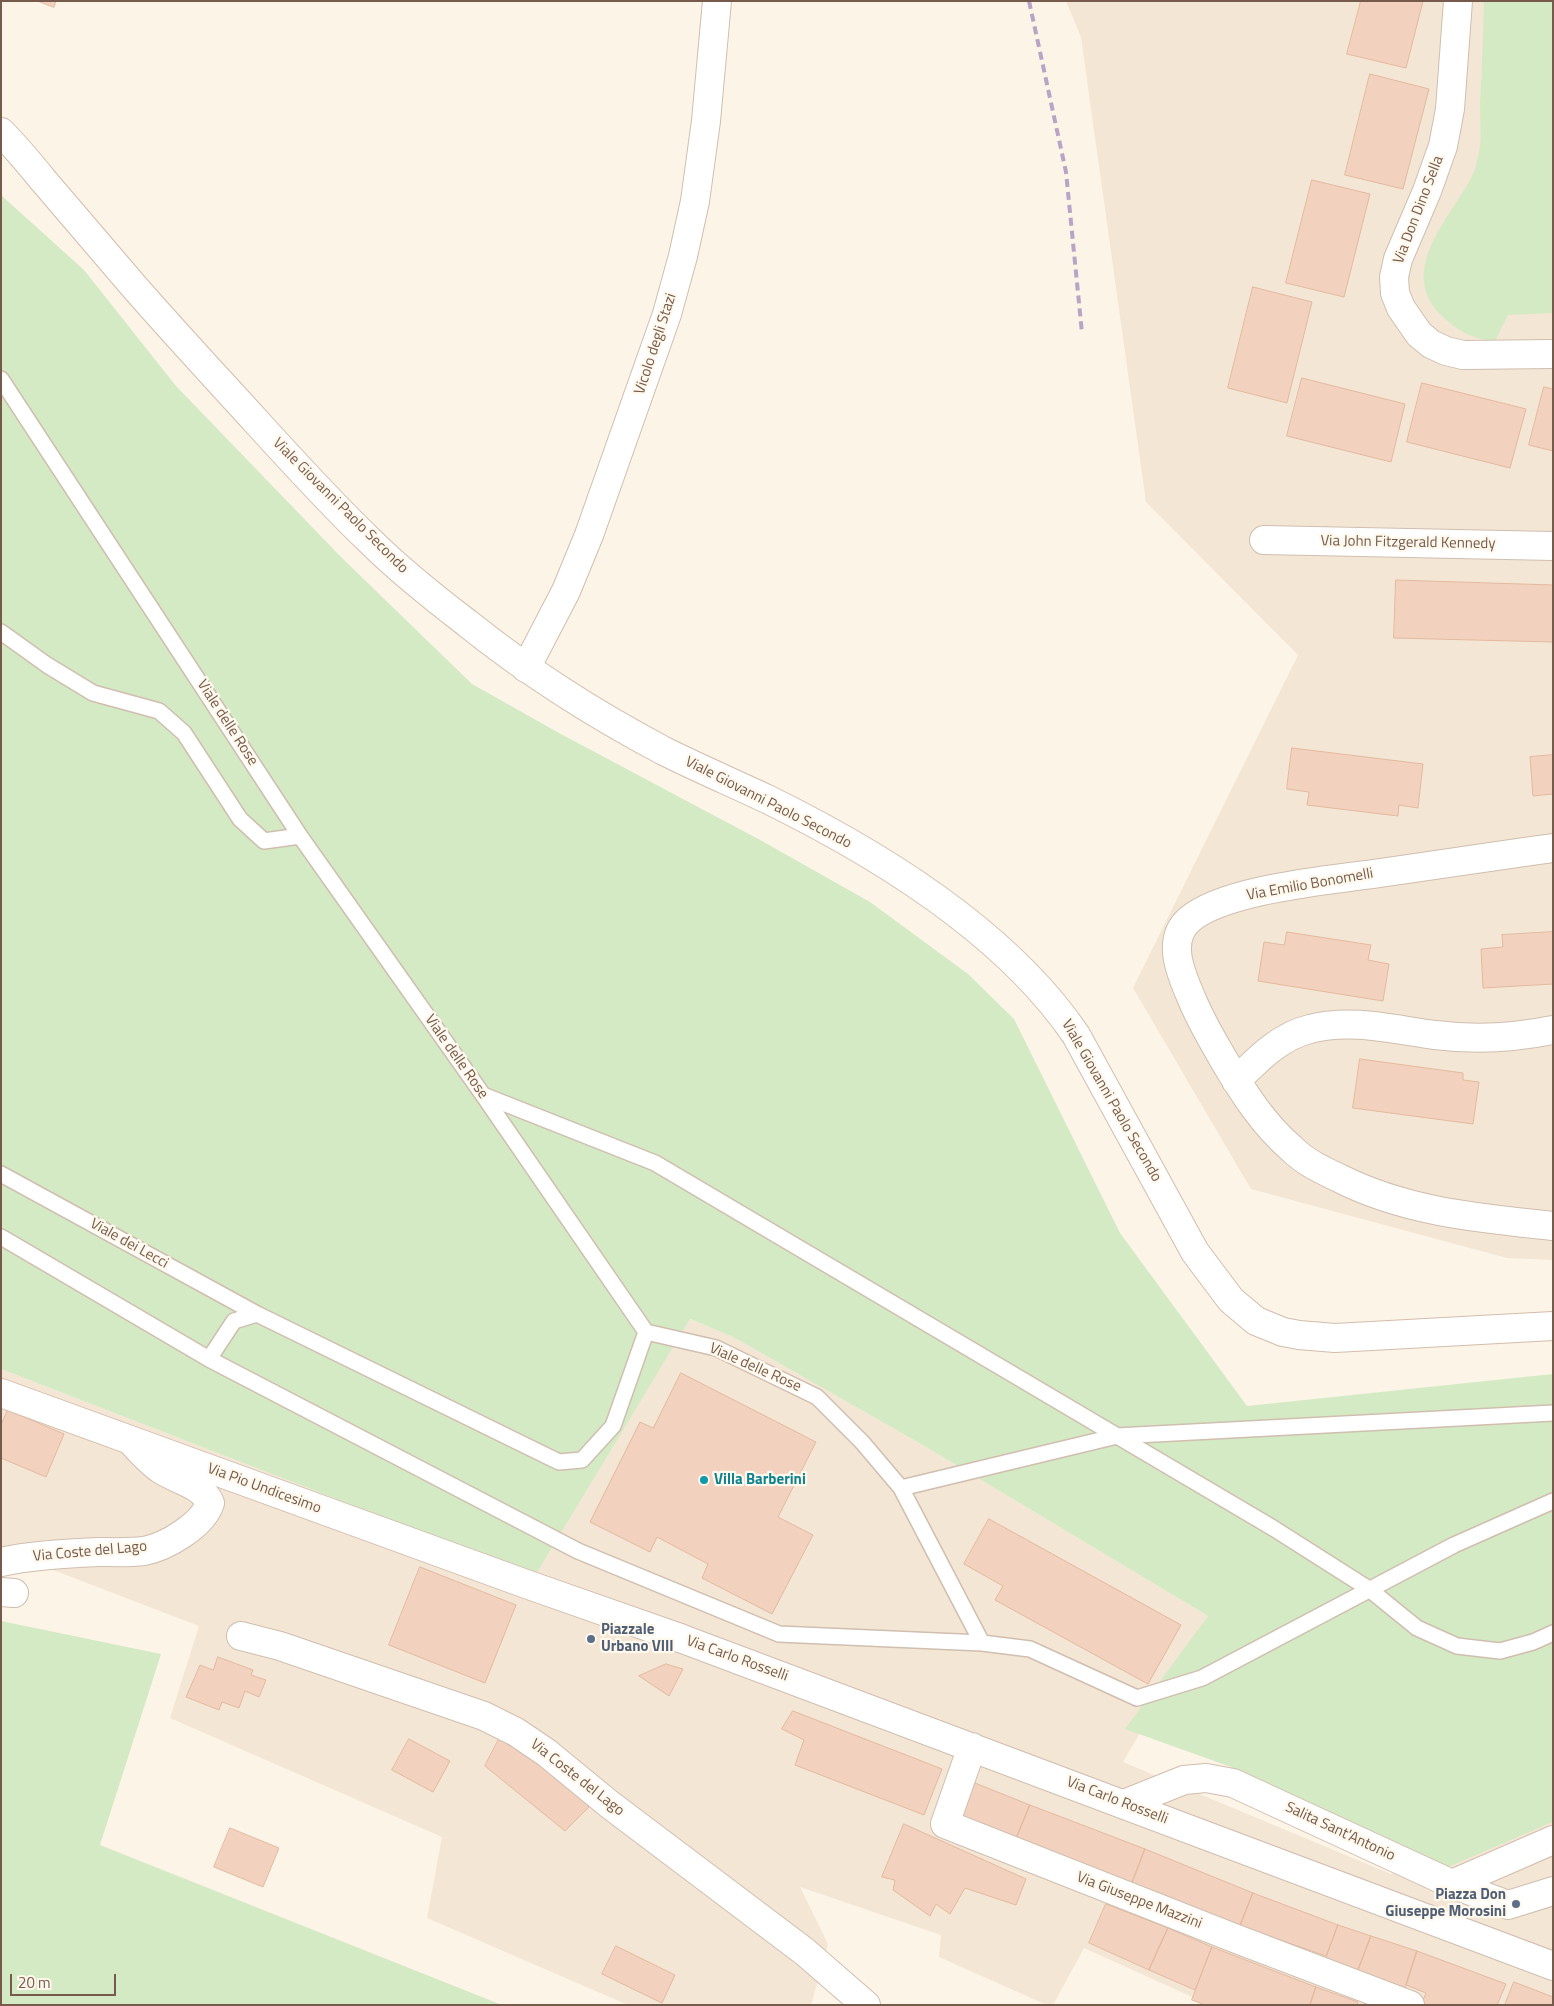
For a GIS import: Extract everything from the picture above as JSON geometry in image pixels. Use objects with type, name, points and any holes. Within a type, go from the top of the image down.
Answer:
[{"type":"street","name":"Vicolo degli Stazi","points":[[526,668],[566,591],[589,535],[664,323],[684,256],[695,201],[706,120],[716,1]]},
{"type":"street","name":"Via Don Dino Sella","points":[[1458,1],[1450,109],[1443,146],[1428,190],[1398,259],[1394,277],[1395,293],[1401,308],[1419,334],[1431,344],[1446,351],[1463,355],[1553,354]]},
{"type":"street","name":"Viale Giovanni Paolo Secondo","points":[[1,132],[133,286],[335,506],[414,581],[526,668],[581,704],[640,738],[686,762],[768,800],[858,849],[906,878],[1002,952],[1040,989],[1065,1018],[1086,1051],[1195,1252],[1231,1300],[1256,1321],[1283,1332],[1343,1338],[1553,1326]]},
{"type":"street","name":"Via John Fitzgerald Kennedy","points":[[1264,540],[1553,546]]},
{"type":"street","name":"Via Emilio Bonomelli","points":[[1553,848],[1266,890],[1229,900],[1199,913],[1190,920],[1182,930],[1176,951],[1184,981],[1199,1016],[1236,1081],[1256,1112],[1303,1159],[1358,1188],[1404,1203],[1447,1214],[1553,1226]]},
{"type":"street","points":[[1236,1081],[1271,1049],[1296,1034],[1324,1026],[1368,1026],[1436,1035],[1477,1038],[1500,1038],[1553,1030]]},
{"type":"street","name":"Via Pio Undicesimo","points":[[1,1393],[132,1442],[680,1638]]},
{"type":"street","name":"Via Coste del Lago","points":[[1,1562],[43,1555],[145,1550],[170,1540],[192,1527],[203,1517],[210,1503],[207,1496],[196,1487],[172,1477],[158,1468],[132,1442]]},
{"type":"street","name":"Via Coste del Lago","points":[[241,1636],[280,1646],[484,1716],[516,1732],[805,1952],[866,2005]]},
{"type":"street","name":"Via Carlo Rosselli","points":[[680,1638],[1553,1966]]},
{"type":"street","name":"Via Giuseppe Mazzini","points":[[972,1747],[945,1824],[1410,2005]]},
{"type":"street","name":"Salita Sant'Antonio","points":[[1124,1804],[1184,1780],[1206,1778],[1233,1783],[1452,1884]]},
{"type":"street","points":[[1452,1884],[1553,1840]]},
{"type":"street","points":[[1452,1884],[1508,1906],[1553,1891]]},
{"type":"lane","name":"Viale delle Rose","points":[[1,379],[300,836],[483,1095],[646,1332],[716,1348],[817,1397],[862,1442],[901,1488],[982,1643]]},
{"type":"lane","points":[[1,632],[47,666],[93,693],[159,712],[184,733],[240,819],[264,841],[300,836]]},
{"type":"lane","points":[[483,1095],[655,1162],[1273,1528],[1369,1589],[1417,1628],[1457,1646],[1500,1651],[1533,1642],[1553,1633]]},
{"type":"lane","name":"Viale dei Lecci","points":[[1,1174],[257,1314],[559,1462],[582,1460],[613,1426],[646,1332]]},
{"type":"lane","points":[[1,1237],[209,1359],[578,1551],[779,1634],[982,1643],[1030,1648],[1137,1698],[1202,1678],[1454,1545],[1553,1501]]},
{"type":"lane","points":[[209,1359],[234,1321],[257,1314]]},
{"type":"lane","points":[[901,1488],[1117,1436],[1553,1413]]},
{"type":"shaded area","points":[[1066,1],[1553,1],[1553,1260],[1507,1258],[1251,1189],[1133,988],[1298,655],[1146,502],[1081,37]]},
{"type":"shaded area","points":[[689,1319],[735,1338],[926,1447],[1208,1616],[1123,1762],[1391,1874],[1441,1860],[1553,1811],[1553,2005],[1210,2005],[1084,1948],[1053,2005],[1047,2005],[939,1957],[941,1935],[800,1887],[828,1944],[811,2005],[628,2005],[427,1918],[442,1837],[170,1718],[199,1626],[1,1550],[1,1369],[535,1576]]},
{"type":"green space","points":[[1484,1],[1553,1],[1553,313],[1508,315],[1495,341],[1473,337],[1442,316],[1429,299],[1424,281],[1425,264],[1431,246],[1471,178],[1479,153]]},
{"type":"green space","points":[[1,195],[84,270],[176,386],[341,557],[472,684],[559,733],[762,841],[870,902],[968,974],[1014,1019],[1120,1233],[1247,1406],[1553,1374],[1553,1822],[1448,1867],[1231,1767],[1125,1729],[1208,1616],[926,1447],[735,1338],[690,1319],[535,1576],[1,1369]]},
{"type":"green space","points":[[1,1621],[161,1654],[100,1845],[502,2005],[1,2005]]},
{"type":"building","points":[[38,1],[56,1],[54,7]]},
{"type":"building","points":[[1361,1],[1423,1],[1406,68],[1347,54]]},
{"type":"building","points":[[1370,74],[1429,89],[1403,189],[1345,175]]},
{"type":"building","points":[[1312,180],[1370,194],[1344,297],[1286,283]]},
{"type":"building","points":[[1253,287],[1312,302],[1287,403],[1228,388]]},
{"type":"building","points":[[1302,378],[1405,404],[1391,462],[1287,436]]},
{"type":"building","points":[[1422,383],[1526,409],[1510,468],[1407,442]]},
{"type":"building","points":[[1544,387],[1553,389],[1553,451],[1529,445]]},
{"type":"building","points":[[1396,580],[1553,585],[1553,642],[1394,638]]},
{"type":"building","points":[[1292,748],[1423,764],[1418,808],[1399,805],[1398,816],[1307,805],[1309,792],[1287,789]]},
{"type":"building","points":[[1553,755],[1553,794],[1533,796],[1530,757]]},
{"type":"building","points":[[1287,932],[1371,945],[1368,960],[1389,964],[1383,1001],[1258,981],[1264,942],[1284,945]]},
{"type":"building","points":[[1553,932],[1553,984],[1483,988],[1481,949],[1503,947],[1502,935]]},
{"type":"building","points":[[1360,1059],[1463,1073],[1463,1080],[1479,1082],[1473,1124],[1353,1108]]},
{"type":"building","name":"Villa Barberini","points":[[681,1373],[816,1442],[778,1517],[813,1535],[772,1614],[702,1578],[708,1564],[657,1537],[650,1552],[590,1522],[640,1422],[653,1428]]},
{"type":"building","points":[[8,1410],[64,1434],[46,1477],[1,1458],[1,1425]]},
{"type":"building","points":[[989,1519],[1181,1625],[1148,1684],[995,1600],[1003,1586],[964,1564]]},
{"type":"building","points":[[420,1567],[516,1605],[485,1683],[389,1645]]},
{"type":"building","points":[[218,1657],[253,1670],[251,1675],[266,1680],[259,1697],[245,1691],[239,1708],[222,1702],[219,1710],[186,1697],[200,1665],[213,1670]]},
{"type":"building","points":[[666,1664],[683,1669],[669,1696],[639,1676]]},
{"type":"building","points":[[793,1711],[942,1769],[924,1815],[795,1765],[804,1740],[782,1729]]},
{"type":"building","points":[[409,1739],[450,1761],[433,1792],[392,1770]]},
{"type":"building","points":[[499,1739],[555,1772],[589,1807],[565,1831],[485,1766]]},
{"type":"building","points":[[975,1783],[1030,1805],[1016,1839],[962,1817]]},
{"type":"building","points":[[1030,1805],[1145,1849],[1132,1883],[1016,1839]]},
{"type":"building","points":[[904,1824],[1026,1879],[1016,1905],[965,1888],[950,1914],[936,1904],[930,1916],[893,1890],[895,1880],[882,1877]]},
{"type":"building","points":[[230,1828],[279,1848],[263,1887],[214,1867]]},
{"type":"building","points":[[1145,1849],[1253,1893],[1240,1926],[1132,1883]]},
{"type":"building","points":[[1253,1893],[1338,1925],[1326,1956],[1240,1926]]},
{"type":"building","points":[[1106,1904],[1168,1928],[1149,1970],[1089,1943]]},
{"type":"building","points":[[1338,1925],[1371,1936],[1357,1973],[1325,1962]]},
{"type":"building","points":[[1168,1928],[1212,1947],[1195,1990],[1149,1970]]},
{"type":"building","points":[[1371,1936],[1417,1951],[1405,1989],[1357,1973]]},
{"type":"building","points":[[616,1946],[675,1975],[662,2003],[602,1974]]},
{"type":"building","points":[[1212,1947],[1316,1987],[1310,2005],[1205,2005],[1192,2000]]},
{"type":"building","points":[[1417,1951],[1506,1984],[1497,2005],[1421,2005],[1426,1993],[1406,1985]]},
{"type":"building","points":[[1514,1982],[1553,1997],[1553,2005],[1505,2005]]},
{"type":"building","points":[[1316,1987],[1358,2002],[1357,2005],[1310,2005]]},
{"type":"railway","points":[[1029,1],[1066,172],[1082,333]]},
{"type":"place","name":"Villa Barberini","points":[[704,1480]]},
{"type":"place","name":"Piazzale Urbano VIII","points":[[591,1639]]},
{"type":"place","name":"Piazza Don Giuseppe Morosini","points":[[1516,1904]]}]
